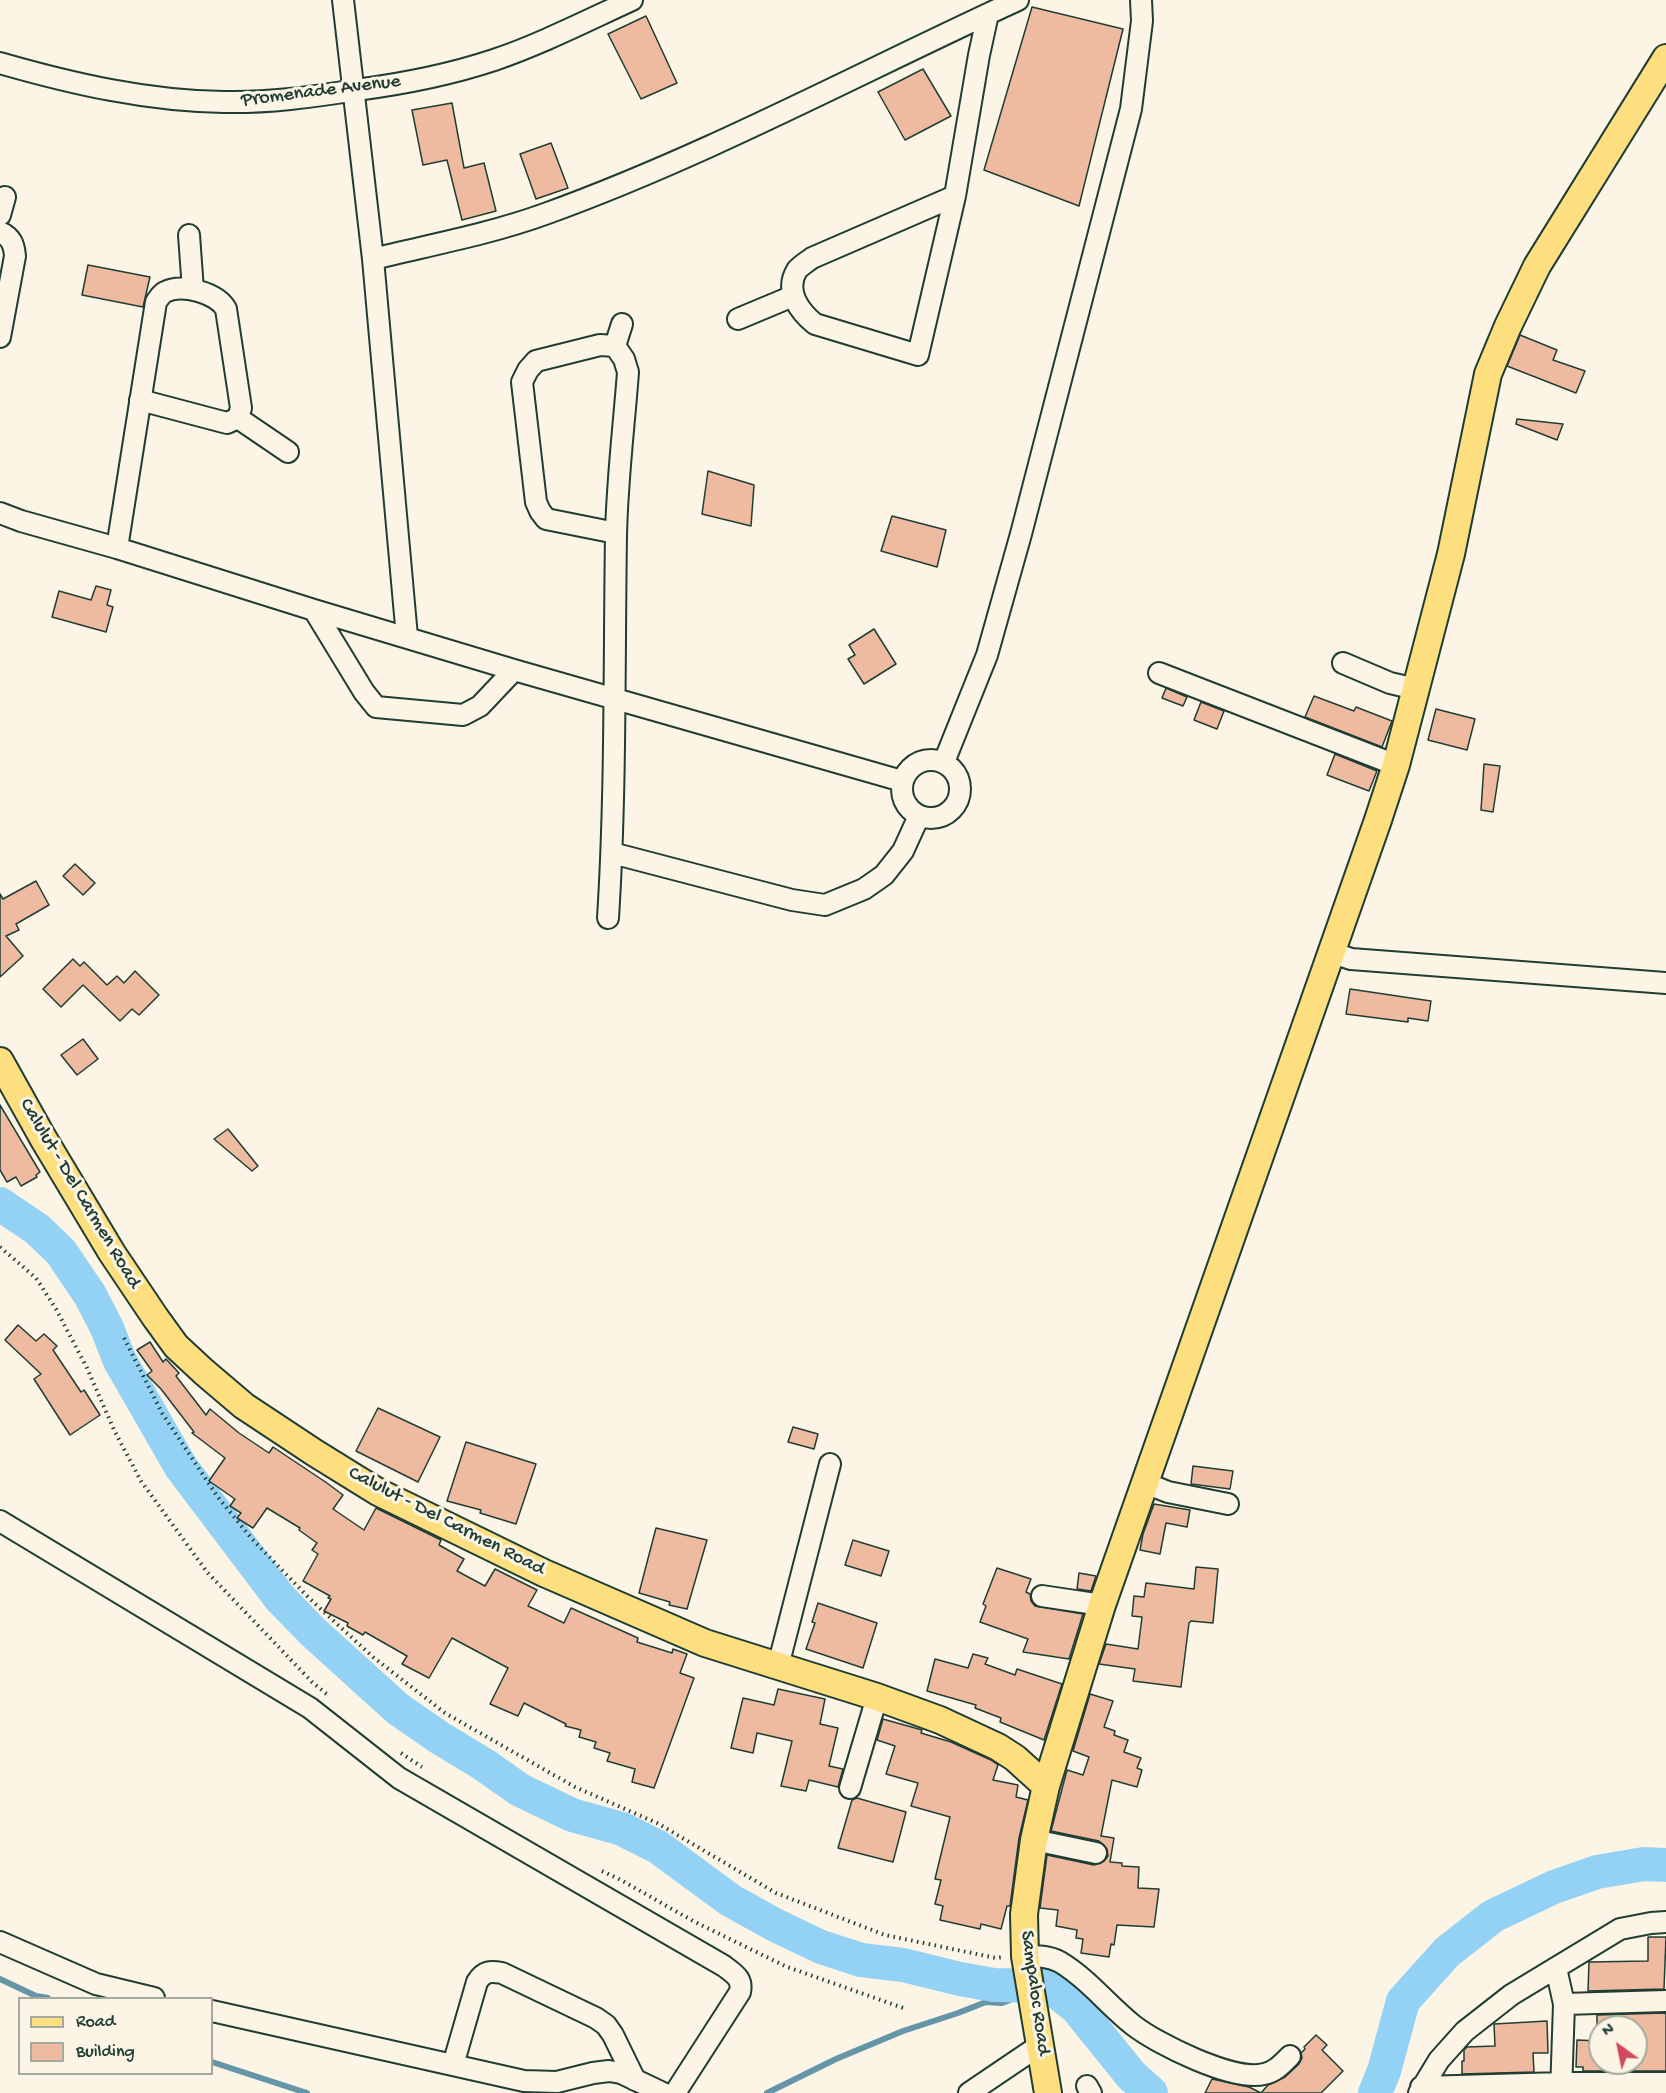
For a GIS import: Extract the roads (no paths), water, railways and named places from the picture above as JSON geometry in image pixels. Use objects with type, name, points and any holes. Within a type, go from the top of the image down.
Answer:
[{"type":"main road","name":"Sampaloc Road","points":[[1048,2093],[1025,1958],[1024,1904],[1034,1840],[1046,1786],[1102,1605],[1396,765],[1451,554],[1488,374],[1537,266],[1666,58]]},
{"type":"main road","name":"Calulut - Del Carmen Road","points":[[0,1061],[112,1253],[155,1317],[176,1346],[244,1406],[315,1454],[378,1492],[544,1573],[705,1643],[877,1697],[940,1720],[998,1747],[1046,1786]]},
{"type":"street","points":[[343,0],[373,259],[407,637]]},
{"type":"street","name":"Promenade Avenue","points":[[0,63],[58,79],[173,99],[225,102],[284,100],[384,87],[493,60],[559,34],[632,0]]},
{"type":"street","points":[[373,259],[542,215],[617,187],[692,155],[1018,0]]},
{"type":"street","points":[[944,762],[987,655],[1027,511],[1131,109],[1142,21],[1141,0]]},
{"type":"street","points":[[956,196],[812,258],[798,270],[793,283],[793,296],[802,314],[815,324],[918,355],[956,196],[988,14]]},
{"type":"street","points":[[0,232],[8,235],[14,245],[15,256],[0,337]]},
{"type":"street","points":[[189,235],[194,290]]},
{"type":"street","points":[[117,548],[140,400],[156,302],[162,293],[172,289],[194,290],[218,299],[226,309],[241,408],[238,418],[227,423],[140,400]]},
{"type":"street","points":[[738,319],[793,296]]},
{"type":"street","points":[[608,918],[616,699],[616,533],[628,372],[624,359],[615,346],[621,324]]},
{"type":"street","points":[[615,346],[600,345],[536,361],[522,381],[536,502],[540,511],[546,519],[616,533]]},
{"type":"street","points":[[238,418],[288,452]]},
{"type":"street","points":[[0,513],[514,670],[902,781]]},
{"type":"street","points":[[314,610],[364,692],[376,707],[463,716],[480,706],[514,670]]},
{"type":"street","points":[[1343,663],[1390,683],[1416,689]]},
{"type":"street","points":[[1159,673],[1396,765]]},
{"type":"street","points":[[926,759],[944,762],[955,771],[961,786],[958,801],[949,813],[934,819],[919,816],[908,808],[902,795],[902,781],[911,767],[926,759]]},
{"type":"street","points":[[612,854],[792,900],[825,904],[864,889],[884,875],[903,851],[919,816]]},
{"type":"street","points":[[1330,952],[1351,959],[1666,983]]},
{"type":"street","points":[[778,1666],[830,1464]]},
{"type":"street","points":[[1145,1483],[1168,1492],[1228,1504]]},
{"type":"street","points":[[0,1521],[310,1708],[399,1778],[724,1966],[737,1976],[741,1983],[740,1992],[675,2093]]},
{"type":"street","points":[[1042,1596],[1102,1605]]},
{"type":"street","points":[[850,1788],[877,1697]]},
{"type":"street","points":[[1034,1840],[1096,1853]]},
{"type":"street","points":[[1420,2090],[1439,2060],[1465,2031],[1511,1995],[1620,1929],[1666,1922]]},
{"type":"street","points":[[0,1942],[96,1984],[150,1997]]},
{"type":"street","points":[[1025,1958],[1045,1956],[1059,1961],[1148,2036],[1199,2061],[1241,2073],[1264,2074],[1279,2067],[1290,2056]]},
{"type":"street","points":[[1556,1968],[1564,2004],[1561,2088]]},
{"type":"street","points":[[453,2065],[477,1982],[485,1973],[491,1971],[502,1973],[606,2025],[635,2080]]},
{"type":"street","points":[[1564,2004],[1666,2001]]},
{"type":"street","points":[[213,2011],[524,2080],[557,2082],[593,2073],[609,2071],[621,2073],[663,2093]]},
{"type":"street","points":[[969,2093],[1040,2045]]},
{"type":"street","points":[[1420,2090],[1561,2088],[1666,2083]]},
{"type":"waterway","points":[[0,1204],[37,1229],[61,1252],[90,1295],[107,1328],[120,1361],[181,1467],[280,1598],[313,1632],[398,1709],[520,1790],[572,1815],[622,1829],[658,1847],[730,1900],[821,1947],[861,1960],[903,1965],[994,1985],[1049,1986],[1077,2008],[1131,2075],[1151,2093]]},
{"type":"waterway","points":[[1375,2093],[1384,2071],[1403,2001],[1447,1952],[1493,1916],[1554,1887],[1597,1872],[1644,1864],[1666,1865]]},
{"type":"waterway","points":[[0,1979],[42,1997]]},
{"type":"waterway","points":[[767,2093],[836,2059],[903,2031],[986,2002],[1002,2003],[1026,1994]]},
{"type":"waterway","points":[[213,2062],[307,2093]]}]
